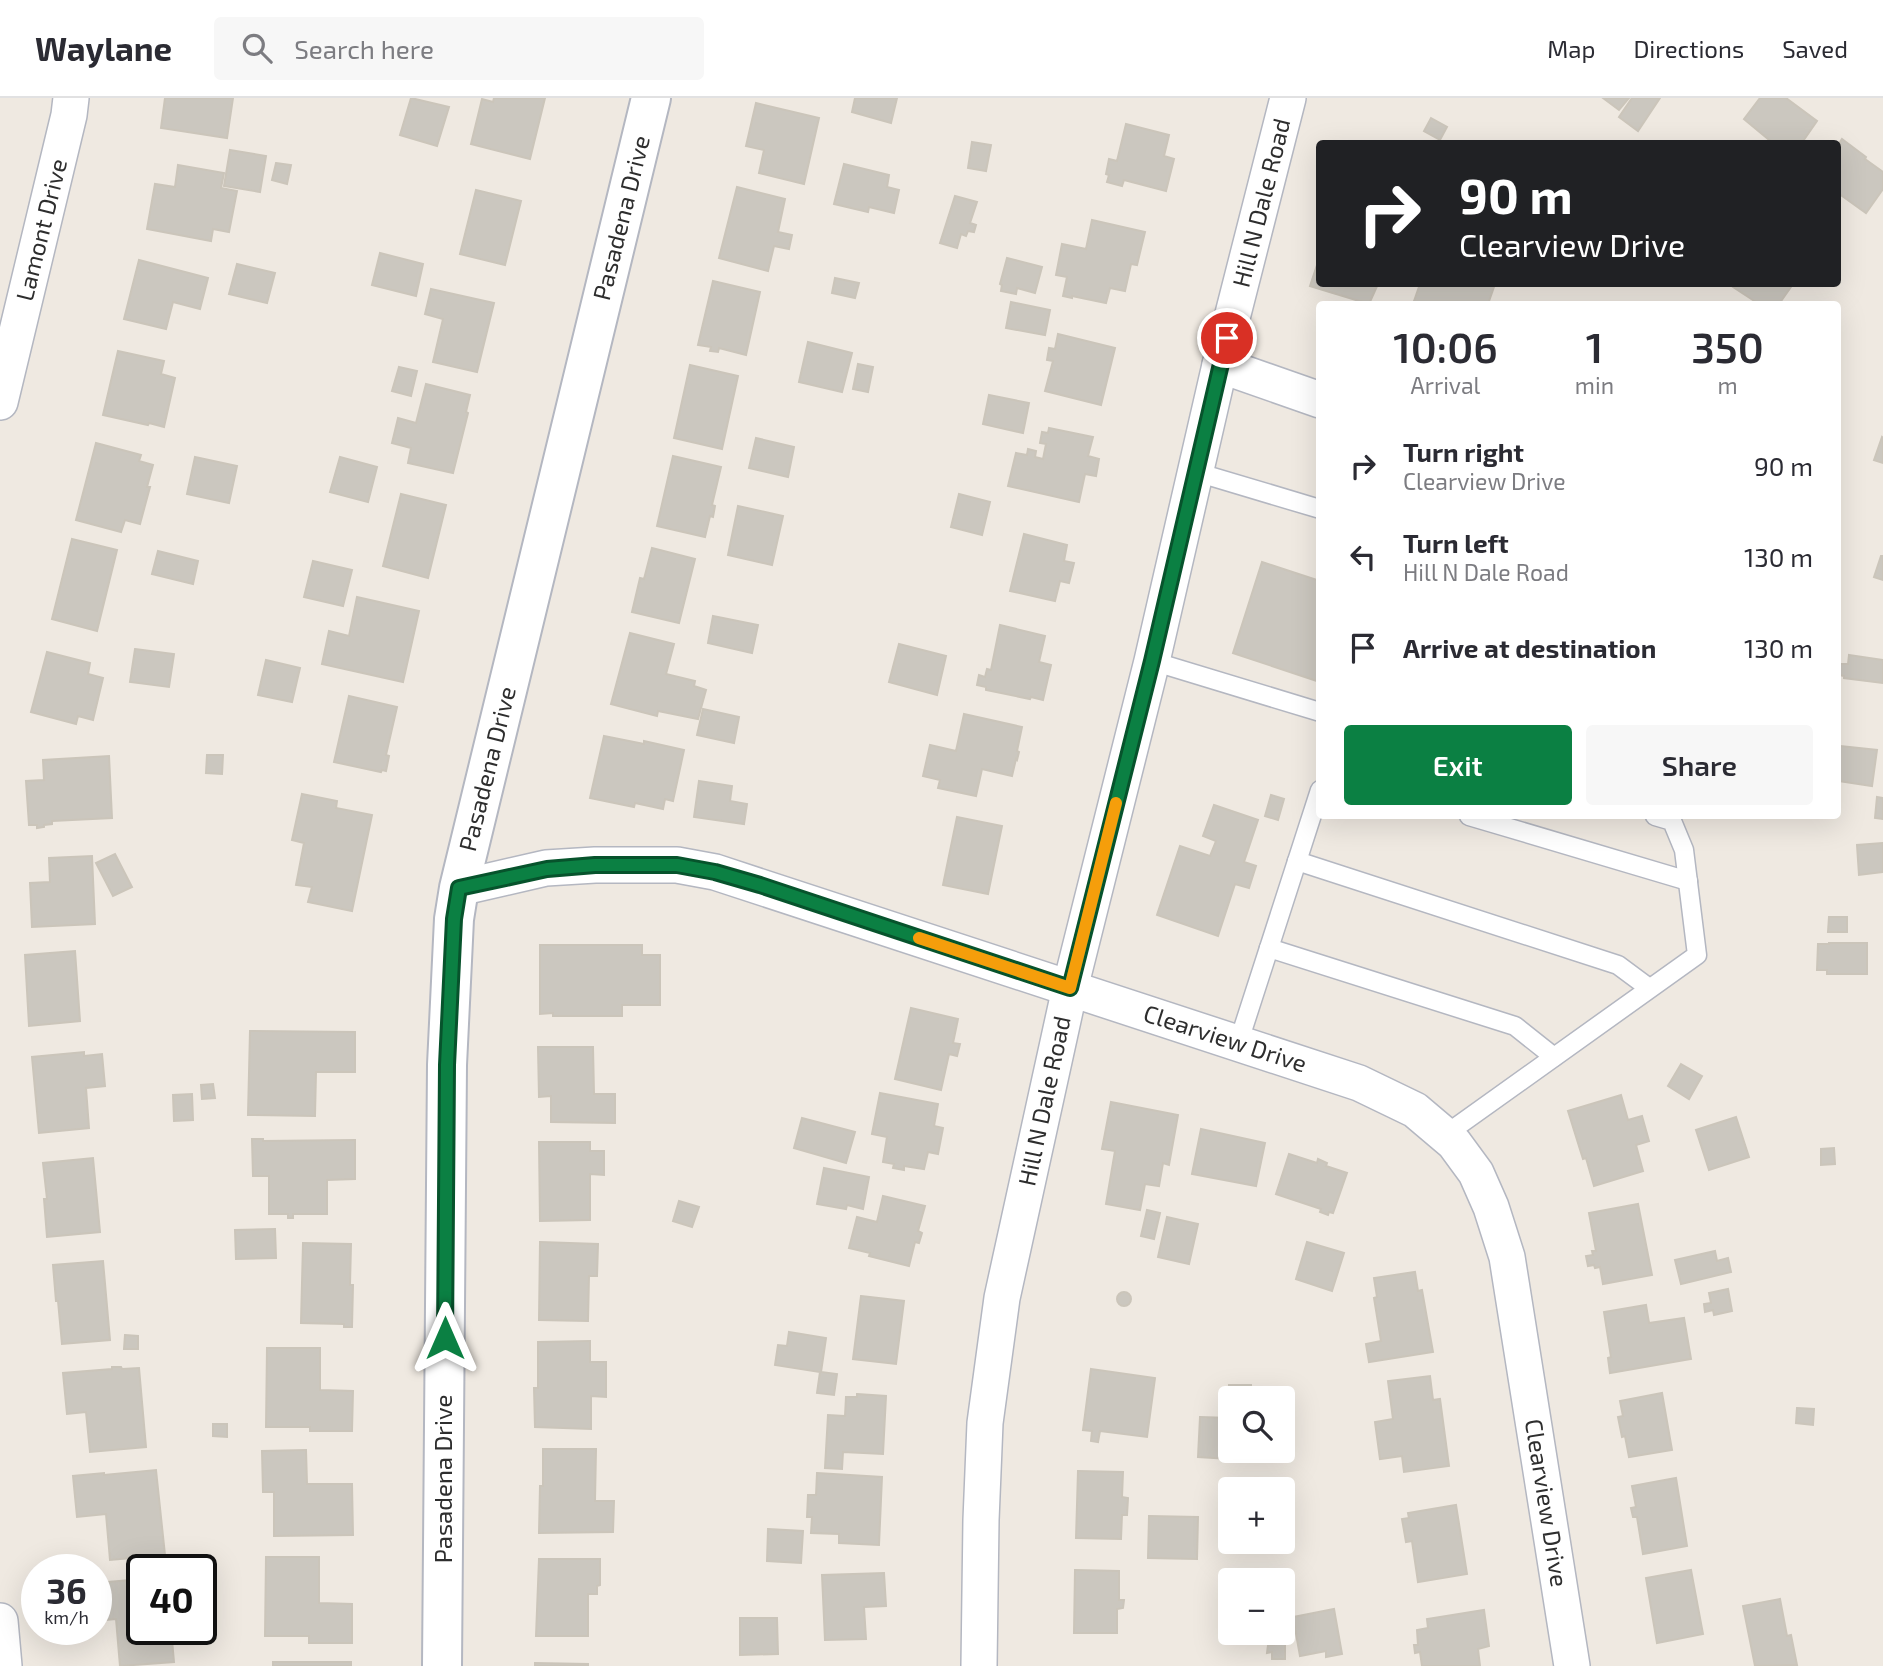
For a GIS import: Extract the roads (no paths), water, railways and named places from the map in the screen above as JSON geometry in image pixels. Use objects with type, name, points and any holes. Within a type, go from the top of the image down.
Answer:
[{"type":"street","name":"Lamont Drive","points":[[0,402],[71,98]]},
{"type":"street","name":"Pasadena Drive","points":[[442,1666],[447,1065],[454,919],[459,888],[651,98]]},
{"type":"street","name":"Hill N Dale Road","points":[[979,1666],[985,1423],[1000,1310],[1070,988],[1152,661],[1220,365],[1288,98]]},
{"type":"street","points":[[1220,365],[1316,399]]},
{"type":"street","name":"Clearview Drive","points":[[459,888],[547,869],[595,865],[677,865],[715,872],[1359,1083],[1415,1110],[1445,1135],[1476,1173],[1491,1207],[1507,1257],[1572,1666]]},
{"type":"street","points":[[0,1621],[4,1666]]},
{"type":"lane","points":[[1196,472],[1316,508]]},
{"type":"lane","points":[[1152,661],[1316,711]]},
{"type":"lane","points":[[1238,1044],[1316,802]]},
{"type":"lane","points":[[1479,819],[1688,881]]},
{"type":"lane","points":[[1445,1135],[1697,954],[1684,849],[1672,821],[1665,819]]},
{"type":"lane","points":[[1297,861],[1618,965],[1649,988]]},
{"type":"lane","points":[[1269,948],[1515,1026],[1554,1057]]}]
